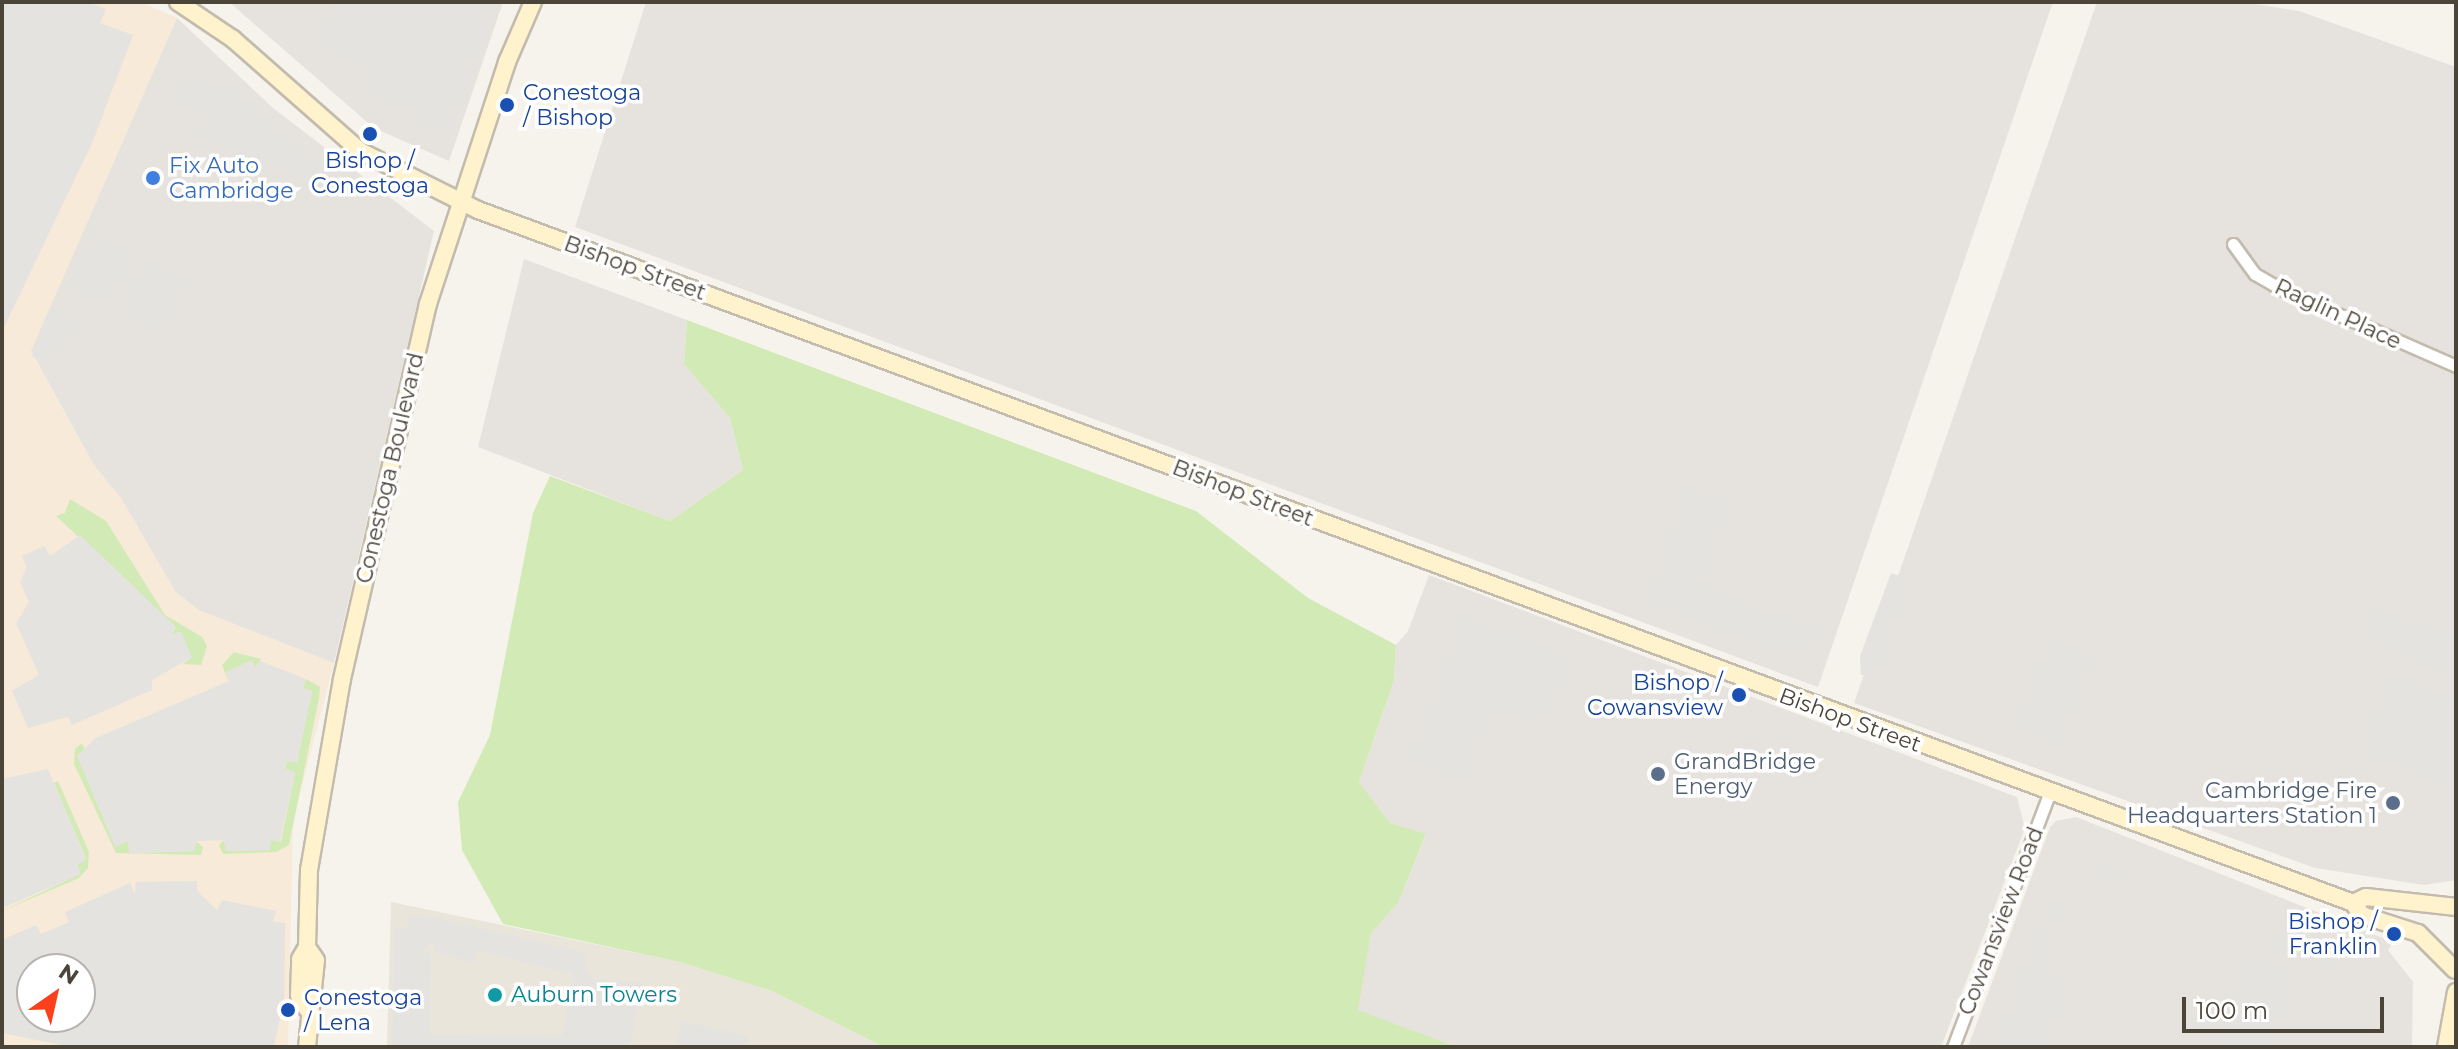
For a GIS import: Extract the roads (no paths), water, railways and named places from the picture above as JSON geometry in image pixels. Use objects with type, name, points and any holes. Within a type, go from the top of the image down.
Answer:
[{"type":"main road","name":"Bishop Street","points":[[178,2],[233,39],[360,151],[461,202],[2049,794],[2353,903],[2362,915],[2418,933],[2456,971]]},
{"type":"main road","name":"Conestoga Boulevard","points":[[307,1047],[307,1009],[299,995],[300,959],[307,947],[313,827],[342,679],[428,304],[507,62],[533,2]]},
{"type":"main road","name":"Bishop Street","points":[[2353,903],[2366,897],[2456,907]]},
{"type":"main road","points":[[2456,951],[2456,971]]},
{"type":"main road","points":[[2446,1047],[2456,992]]},
{"type":"street","name":"Raglin Place","points":[[2233,244],[2255,274],[2283,290],[2456,366]]},
{"type":"street","name":"Cowansview Road","points":[[1953,1047],[2049,794]]},
{"type":"place","name":"Conestoga / Bishop","points":[[507,105]]},
{"type":"place","name":"Bishop / Conestoga","points":[[370,134]]},
{"type":"place","name":"Fix Auto Cambridge","points":[[153,178]]},
{"type":"place","name":"Bishop / Cowansview","points":[[1739,695]]},
{"type":"place","name":"GrandBridge Energy","points":[[1658,774]]},
{"type":"place","name":"Cambridge Fire Headquarters Station 1","points":[[2393,803]]},
{"type":"place","name":"Bishop / Franklin","points":[[2394,934]]},
{"type":"place","name":"Auburn Towers","points":[[495,995]]},
{"type":"place","name":"Conestoga / Lena","points":[[288,1010]]}]
